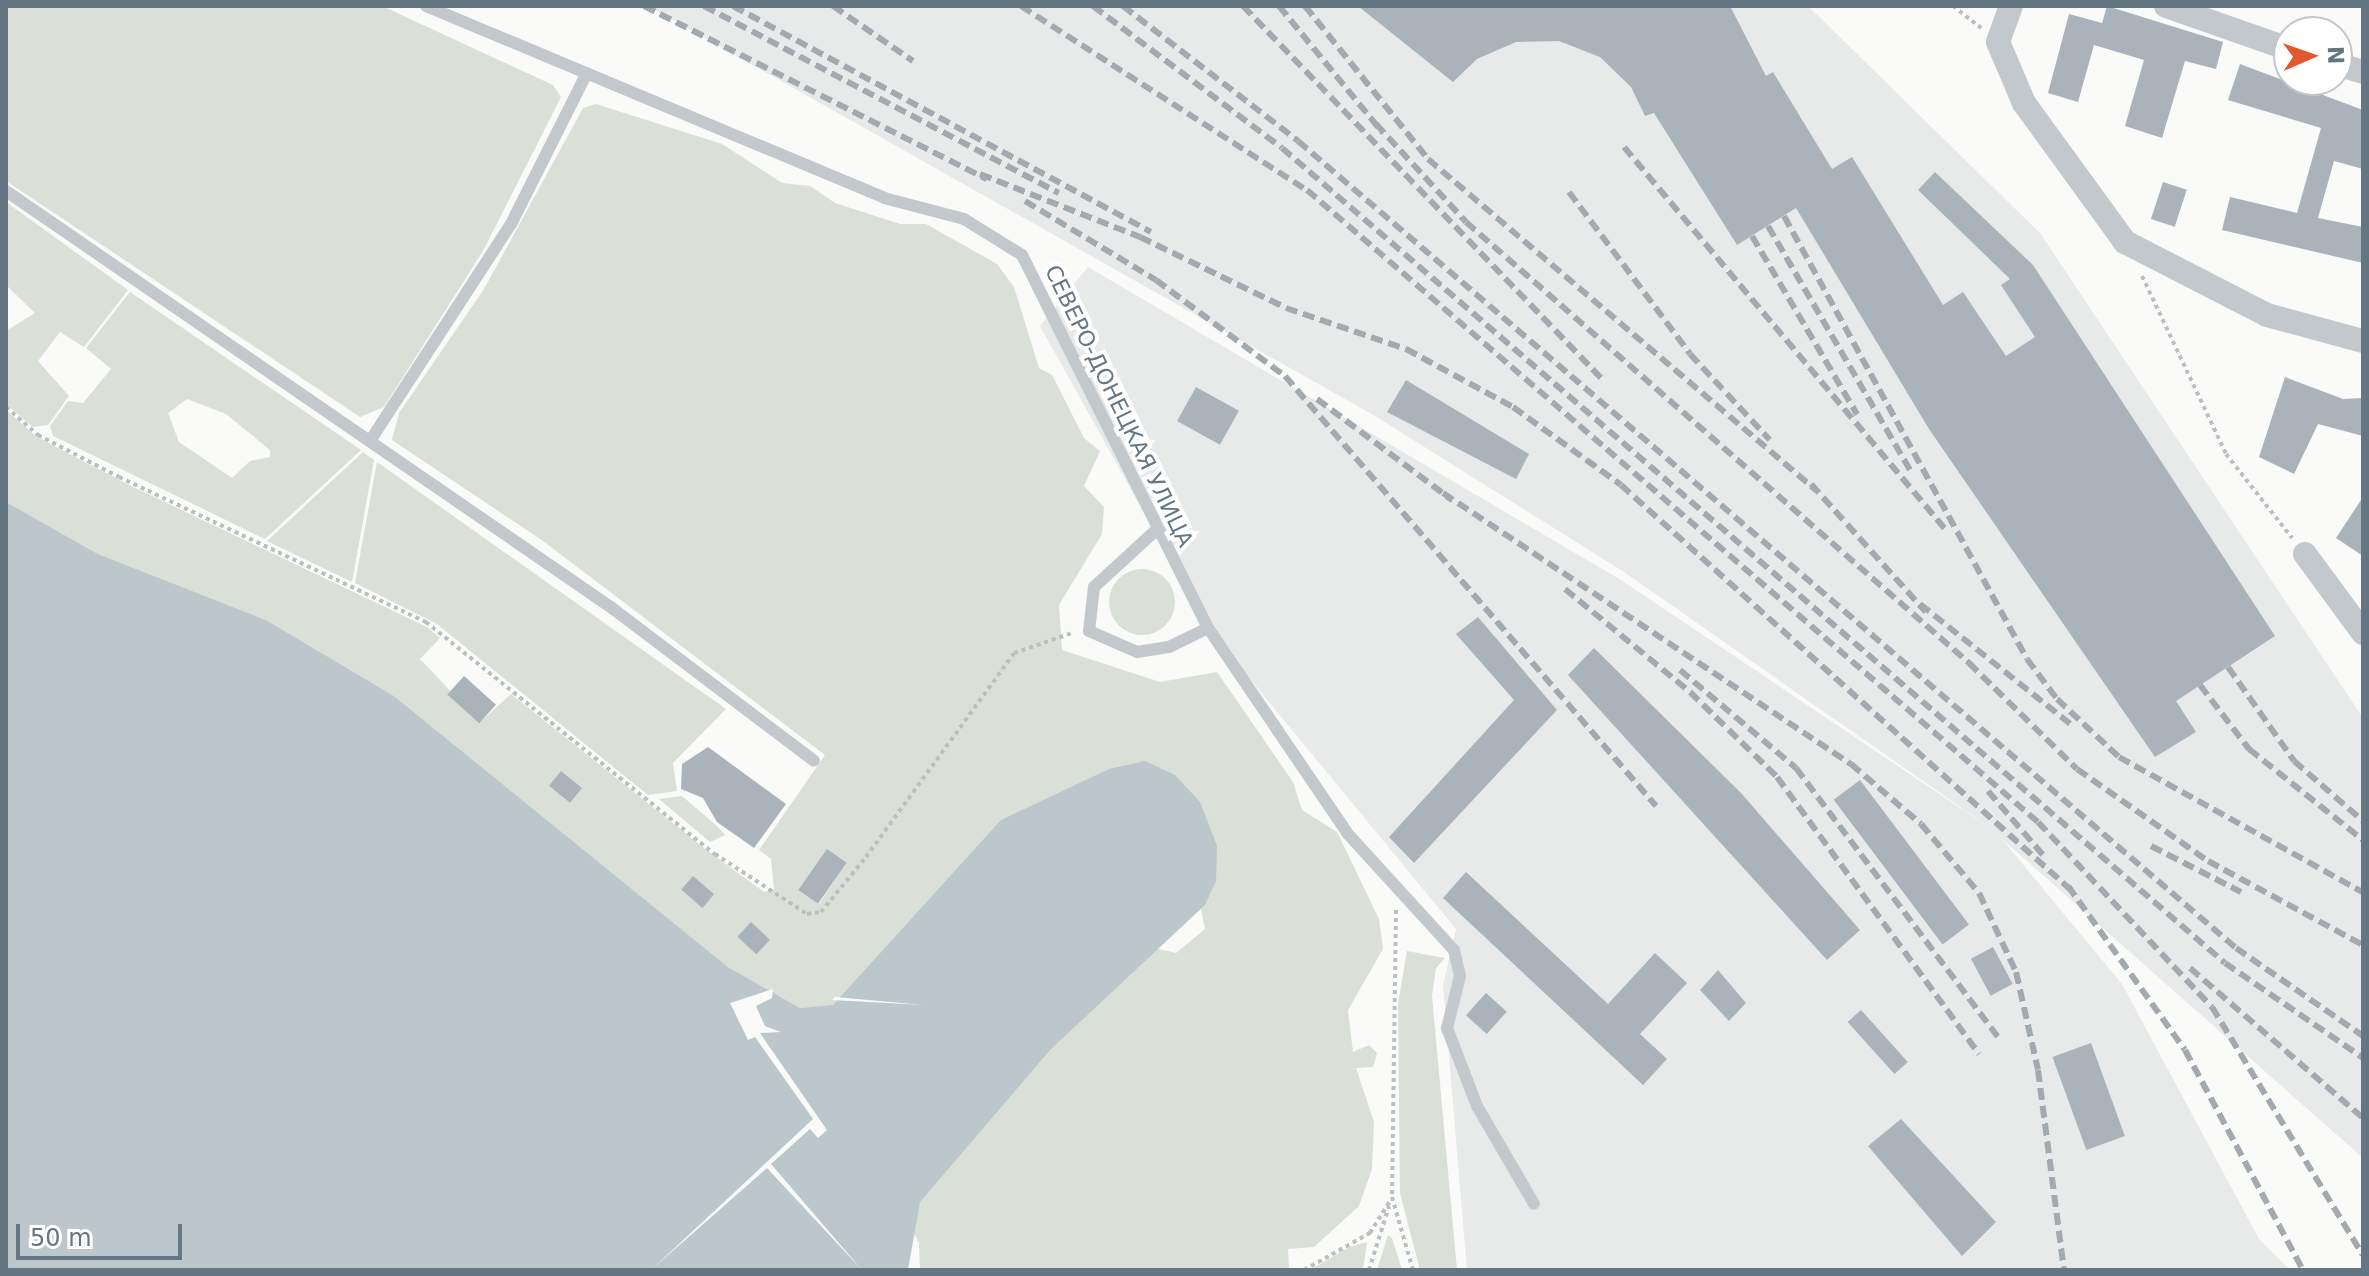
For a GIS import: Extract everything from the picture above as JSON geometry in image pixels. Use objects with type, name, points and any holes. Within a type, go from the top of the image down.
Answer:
[{"type":"street","points":[[2011,6],[1998,42],[2024,103],[2125,242],[2267,315],[2363,341]]},
{"type":"street","points":[[2166,6],[2273,43]]},
{"type":"street","points":[[2305,554],[2363,633]]},
{"type":"lane","name":"СЕВЕРО-ДОНЕЦКАЯ УЛИЦА","points":[[426,6],[884,198],[964,219],[1022,255],[1154,532],[1208,628],[1348,834],[1454,950],[1460,976],[1447,1028],[1477,1106],[1534,1204]]},
{"type":"lane","points":[[370,441],[511,224],[587,73]]},
{"type":"lane","points":[[6,191],[612,608],[814,761]]},
{"type":"lane","points":[[1154,532],[1094,587],[1089,631],[1137,652],[1169,647],[1208,628]]},
{"type":"path","points":[[1953,6],[1998,42]]},
{"type":"path","points":[[2125,242],[2226,454],[2305,554]]},
{"type":"path","points":[[6,407],[38,435],[119,477],[426,622],[715,854],[807,914],[821,912],[866,857],[1014,653],[1054,635],[1089,631]]},
{"type":"path","points":[[1369,1270],[1392,1197],[1397,888]]},
{"type":"path","points":[[1304,1270],[1370,1233],[1392,1197]]},
{"type":"path","points":[[1392,1197],[1413,1270]]},
{"type":"shaded area","points":[[6,6],[382,6],[553,85],[561,97],[483,251],[384,407],[360,417],[6,181]]},
{"type":"shaded area","points":[[648,6],[1808,6],[2040,233],[2363,718],[2363,1158],[2002,839],[2122,984],[2259,1239],[2290,1270],[1467,1270],[1443,985],[1456,929],[1208,628],[1040,326],[1088,267],[1621,580],[1996,832],[1624,572],[1375,416]]},
{"type":"shaded area","points":[[596,104],[722,144],[782,183],[810,186],[835,203],[900,224],[926,224],[997,264],[1014,287],[1039,368],[1052,375],[1084,438],[1100,451],[1084,486],[1104,507],[1102,534],[1059,605],[1062,650],[1160,682],[1217,672],[1293,782],[1302,810],[1337,832],[1379,919],[1383,949],[1348,1010],[1353,1052],[1369,1045],[1377,1053],[1373,1067],[1356,1068],[1374,1122],[1372,1169],[1359,1206],[1314,1247],[1288,1249],[1289,1270],[920,1270],[919,1243],[907,1221],[919,1185],[986,1110],[1155,948],[1176,953],[1205,929],[1198,895],[899,948],[832,1006],[800,1008],[728,967],[394,696],[266,620],[98,554],[6,502],[6,410],[37,437],[127,484],[427,627],[440,638],[420,659],[480,722],[511,694],[709,852],[764,892],[774,889],[771,859],[759,850],[825,755],[543,541],[392,440],[399,413],[484,289],[583,108]],"holes":[[[846,863],[819,904],[800,891]]]},
{"type":"shaded area","points":[[6,202],[128,290],[84,347],[60,332],[38,361],[69,396],[48,425],[33,427],[6,404],[6,331],[35,313],[6,285]]},
{"type":"shaded area","points":[[130,292],[361,450],[265,539],[53,436],[50,426],[68,401],[83,403],[111,369],[86,348]],"holes":[[[187,399],[226,414],[270,450],[270,457],[250,461],[232,478],[179,442],[168,413]]]},
{"type":"shaded area","points":[[363,452],[374,460],[352,582],[267,541]]},
{"type":"shaded area","points":[[377,462],[726,709],[673,763],[677,791],[648,795],[437,624],[355,583]]},
{"type":"shaded area","points":[[6,502],[98,554],[266,620],[394,696],[728,967],[800,1008],[833,1005],[1001,820],[1109,769],[1145,761],[1175,775],[1200,802],[1217,846],[1216,881],[1205,905],[1050,1050],[920,1202],[908,1270],[6,1270]]},
{"type":"shaded area","points":[[1142,569],[1165,579],[1175,602],[1165,625],[1142,635],[1119,625],[1109,602],[1119,579]]},
{"type":"shaded area","points":[[682,796],[725,835],[710,842],[659,799]]},
{"type":"shaded area","points":[[1407,951],[1445,958],[1436,968],[1432,996],[1457,1270],[1420,1270],[1400,1193],[1398,1004]]},
{"type":"shaded area","points":[[1388,1235],[1392,1238],[1402,1270],[1377,1270]]},
{"type":"shaded area","points":[[1367,1242],[1363,1270],[1310,1270],[1349,1247]]},
{"type":"pier","points":[[773,989],[772,998],[756,1006],[765,1026],[781,1032],[760,1033],[827,1130],[818,1138],[810,1129],[771,1164],[862,1270],[767,1168],[651,1270],[813,1119],[755,1037],[748,1040],[730,1003]]},
{"type":"pier","points":[[835,997],[924,1005],[832,1000]]},
{"type":"building","points":[[1358,6],[1730,6],[1766,76],[1773,72],[1832,169],[1852,157],[1943,305],[1963,292],[2006,356],[2035,337],[2001,285],[2010,279],[1918,190],[1935,172],[2033,265],[2275,636],[2176,701],[2196,732],[2155,757],[1929,429],[1796,208],[1737,245],[1654,113],[1645,116],[1631,87],[1600,57],[1559,41],[1516,42],[1477,59],[1453,82]]},
{"type":"building","points":[[2107,6],[2223,42],[2216,69],[2185,61],[2162,138],[2125,126],[2144,60],[2094,45],[2078,102],[2048,93],[2069,14],[2102,23]]},
{"type":"building","points":[[2240,64],[2273,76],[2273,96],[2326,96],[2363,110],[2363,169],[2334,161],[2318,218],[2363,227],[2363,263],[2222,230],[2230,197],[2297,213],[2321,128],[2228,100]]},
{"type":"building","points":[[2163,182],[2187,190],[2175,227],[2151,219]]},
{"type":"building","points":[[2285,377],[2343,399],[2363,398],[2363,436],[2318,424],[2294,474],[2259,457]]},
{"type":"building","points":[[1406,380],[1529,454],[1516,479],[1387,412]]},
{"type":"building","points":[[1196,387],[1239,411],[1220,445],[1177,421]]},
{"type":"building","points":[[2363,497],[2363,556],[2336,538]]},
{"type":"building","points":[[1478,617],[1557,710],[1414,863],[1389,837],[1514,700],[1456,634]]},
{"type":"building","points":[[1594,648],[1741,793],[1860,930],[1827,960],[1568,675]]},
{"type":"building","points":[[464,676],[496,705],[479,723],[447,695]]},
{"type":"building","points":[[708,747],[786,804],[754,848],[717,822],[703,798],[681,789],[682,764]]},
{"type":"building","points":[[561,771],[582,788],[570,803],[549,786]]},
{"type":"building","points":[[1860,780],[1969,925],[1943,944],[1834,800]]},
{"type":"building","points":[[827,849],[847,863],[818,904],[798,890]]},
{"type":"building","points":[[1466,872],[1608,1004],[1655,953],[1687,983],[1640,1034],[1667,1059],[1643,1085],[1443,898]]},
{"type":"building","points":[[693,876],[714,894],[702,908],[681,890]]},
{"type":"building","points":[[751,922],[770,940],[756,954],[737,937]]},
{"type":"building","points":[[1993,947],[2013,984],[1991,996],[1971,959]]},
{"type":"building","points":[[1718,970],[1746,1003],[1729,1021],[1700,990]]},
{"type":"building","points":[[1486,993],[1507,1012],[1487,1034],[1466,1015]]},
{"type":"building","points":[[1861,1010],[1908,1062],[1894,1074],[1848,1022]]},
{"type":"building","points":[[2091,1043],[2125,1136],[2086,1150],[2052,1057]]},
{"type":"building","points":[[1901,1119],[1996,1222],[1962,1256],[1868,1146]]},
{"type":"railway","points":[[644,6],[987,179]]},
{"type":"railway","points":[[704,6],[1059,193]]},
{"type":"railway","points":[[733,6],[1151,232]]},
{"type":"railway","points":[[833,6],[913,61]]},
{"type":"railway","points":[[1021,6],[1307,190],[2038,822],[2212,1007],[2363,1255]]},
{"type":"railway","points":[[1093,6],[1282,148],[2225,963],[2363,1058]]},
{"type":"railway","points":[[1123,6],[1298,141],[2236,948],[2363,1036]]},
{"type":"railway","points":[[1243,6],[1605,382]]},
{"type":"railway","points":[[1279,6],[1383,133]]},
{"type":"railway","points":[[1305,6],[1428,159],[1817,491]]},
{"type":"railway","points":[[1376,124],[1466,222],[1969,663],[2077,769],[2208,861],[2363,945]]},
{"type":"railway","points":[[1624,147],[1946,530]]},
{"type":"railway","points":[[980,174],[1140,237],[1286,308],[1406,349],[1513,407],[1621,485],[2073,892]]},
{"type":"railway","points":[[1569,192],[1690,354],[1770,440]]},
{"type":"railway","points":[[1025,201],[1156,280],[1285,376],[1656,806]]},
{"type":"railway","points":[[1784,216],[2027,659],[2057,699],[2119,757],[2363,892]]},
{"type":"railway","points":[[1768,226],[1911,472]]},
{"type":"railway","points":[[1752,236],[1857,414]]},
{"type":"railway","points":[[1317,399],[1452,500]]},
{"type":"railway","points":[[1811,484],[1926,612]]},
{"type":"railway","points":[[1443,493],[1851,764],[1921,824],[1979,893],[2016,972],[2038,1070],[2064,1270]]},
{"type":"railway","points":[[1565,589],[1690,692],[1777,777],[1979,1054]]},
{"type":"railway","points":[[1920,604],[2073,726]]},
{"type":"railway","points":[[2228,667],[2294,761],[2363,821]]},
{"type":"railway","points":[[1680,670],[1796,768],[1999,1038]]},
{"type":"railway","points":[[2200,685],[2249,749],[2363,840]]},
{"type":"railway","points":[[1988,791],[2043,855]]},
{"type":"railway","points":[[2151,846],[2241,892]]},
{"type":"railway","points":[[2068,886],[2185,1050],[2303,1270]]},
{"type":"railway","points":[[2190,968],[2363,1118]]}]
